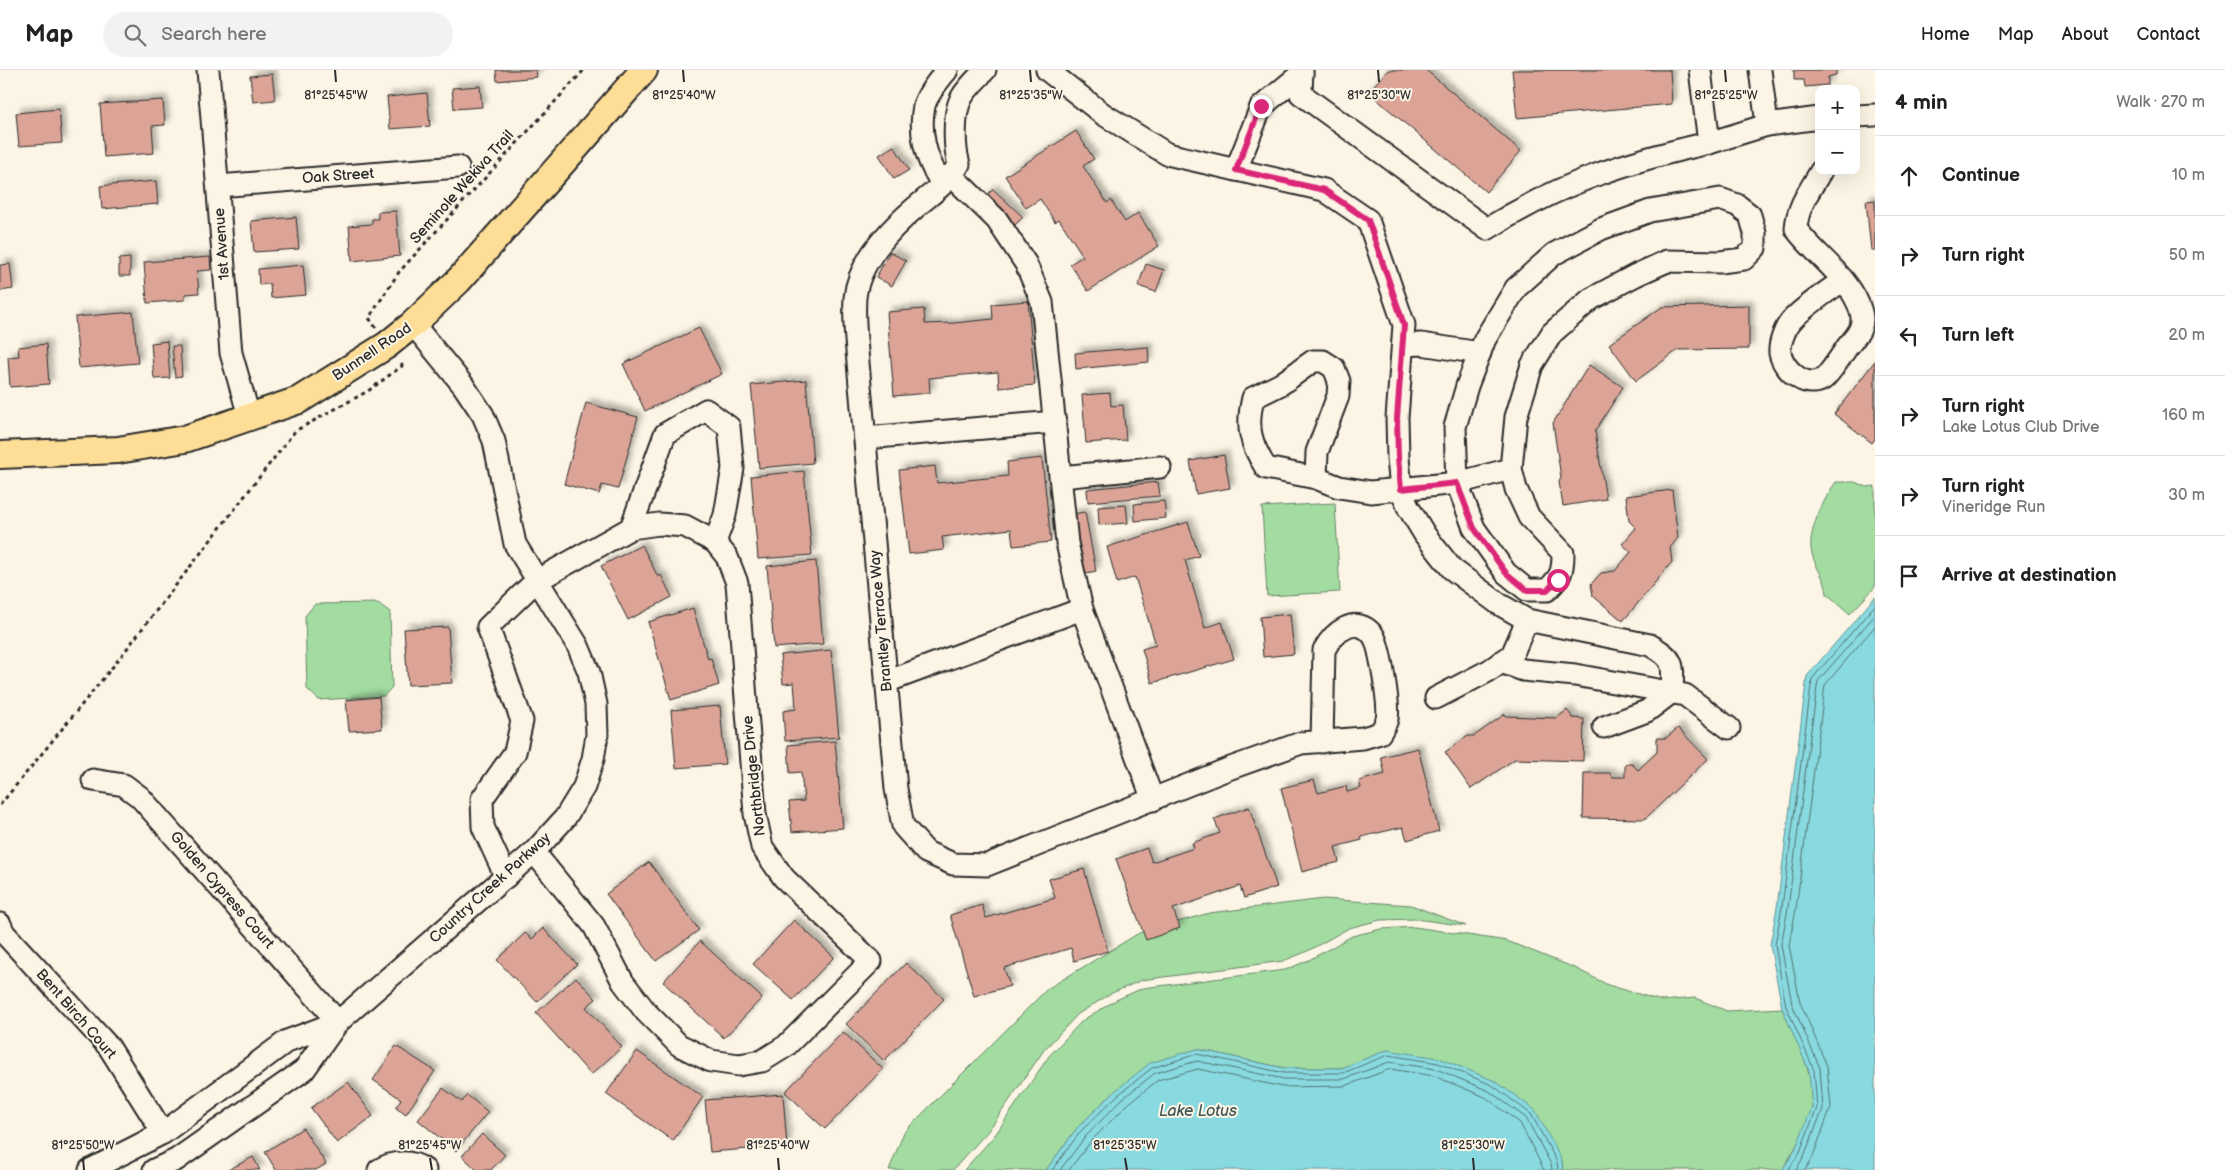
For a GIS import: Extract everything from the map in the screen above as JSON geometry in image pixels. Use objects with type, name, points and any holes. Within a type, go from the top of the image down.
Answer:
[{"type":"main road","name":"Bunnell Road","points":[[0,455],[118,450],[185,439],[299,400],[387,345],[413,324],[459,280],[644,70]]},
{"type":"street","name":"1st Avenue","points":[[208,70],[231,353],[249,416]]},
{"type":"street","points":[[947,70],[924,104],[922,130],[930,164],[938,177],[952,176],[997,220],[1026,264],[1042,302],[1067,543],[1082,608],[1153,800]]},
{"type":"street","points":[[952,176],[959,164],[956,154],[956,121],[961,98],[985,70]]},
{"type":"street","points":[[1047,70],[1103,114],[1167,154],[1324,190],[1368,220],[1404,325],[1397,418],[1401,489],[1425,536],[1452,569],[1499,604],[1528,620],[1650,644],[1667,654],[1673,670],[1672,692]]},
{"type":"street","points":[[1700,70],[1709,143]]},
{"type":"street","points":[[1760,70],[1767,126]]},
{"type":"street","points":[[1236,170],[1261,106],[1302,72]]},
{"type":"street","points":[[1302,72],[1301,94],[1486,229],[1545,196],[1586,177],[1619,165],[1709,143],[1767,126],[1815,119]]},
{"type":"street","points":[[1860,116],[1875,115]]},
{"type":"street","name":"Oak Street","points":[[218,186],[458,167]]},
{"type":"street","points":[[1819,175],[1801,204],[1796,216],[1796,229],[1842,281],[1856,299],[1862,314],[1862,329],[1823,379],[1810,382],[1797,378],[1784,363],[1780,351],[1783,335],[1791,321],[1842,281]]},
{"type":"street","name":"Brantley Terrace Way","points":[[952,176],[904,216],[875,250],[862,273],[855,297],[856,340],[886,682],[896,788],[903,826],[926,852],[953,864],[987,864],[1228,769],[1301,744],[1322,742],[1363,738],[1380,733],[1387,719],[1381,658],[1373,636],[1364,628],[1356,625],[1347,626],[1338,632],[1324,650],[1322,742]]},
{"type":"street","points":[[1720,198],[1737,205],[1750,215],[1755,233],[1755,248],[1744,259],[1720,262],[1667,261],[1636,274],[1591,299],[1552,334],[1532,365],[1516,417],[1511,469],[1516,489],[1530,517],[1563,553],[1563,569],[1558,580],[1547,590],[1527,590],[1506,573],[1474,528],[1457,483],[1455,427],[1467,386],[1485,339],[1516,288],[1554,254],[1601,229],[1650,211],[1720,198]]},
{"type":"street","name":"Country Creek Parkway","points":[[154,1170],[176,1160],[304,1070],[338,1022],[534,852],[565,818],[584,788],[593,760],[596,735],[596,704],[589,672],[578,646],[536,581],[515,544],[494,441],[484,415],[463,385],[413,324]]},
{"type":"street","points":[[1402,344],[1421,344],[1480,352]]},
{"type":"street","points":[[1316,478],[1317,452],[1338,396],[1339,381],[1334,368],[1323,361],[1313,362],[1281,384],[1253,398],[1249,414],[1249,429],[1255,450],[1266,468],[1316,478],[1339,487],[1371,492],[1457,483],[1511,469]]},
{"type":"street","points":[[631,528],[665,434],[706,410],[729,427],[733,468],[725,515],[714,542]]},
{"type":"street","points":[[865,438],[1055,422]]},
{"type":"street","points":[[1061,477],[1160,467]]},
{"type":"street","name":"Northbridge Drive","points":[[506,876],[483,827],[482,799],[515,752],[522,721],[488,627],[536,581],[631,528],[659,524],[685,526],[714,542],[727,557],[737,583],[755,814],[762,847],[784,878],[870,961],[786,1046],[762,1061],[739,1065],[711,1061],[679,1045],[646,1012],[623,982],[594,926],[534,852]]},
{"type":"street","points":[[886,682],[1082,608]]},
{"type":"street","points":[[1436,698],[1490,670],[1512,655],[1528,620]]},
{"type":"street","points":[[1501,662],[1523,670],[1575,675],[1685,695],[1729,728]]},
{"type":"street","points":[[1604,726],[1647,711],[1672,692]]},
{"type":"street","name":"Golden Cypress Court","points":[[93,780],[124,786],[140,797],[338,1022]]},
{"type":"street","name":"Bent Birch Court","points":[[0,924],[4,933],[109,1047],[162,1133]]},
{"type":"street","name":"Country Creek Parkway","points":[[90,1170],[162,1133],[286,1041],[338,1022]]},
{"type":"street","points":[[379,1170],[404,1162],[418,1165],[425,1170]]},
{"type":"path","name":"Seminole Wekiva Trail","points":[[375,326],[369,318],[399,272],[584,70]]},
{"type":"path","points":[[0,805],[116,664],[295,431],[368,391],[402,366],[400,359]]},
{"type":"green space","points":[[1836,482],[1855,482],[1866,487],[1875,486],[1875,587],[1850,614],[1827,594],[1825,584],[1812,554],[1811,546],[1817,516]]},
{"type":"green space","points":[[1335,503],[1340,592],[1267,596],[1262,507]]},
{"type":"green space","points":[[378,603],[390,612],[392,687],[384,696],[319,700],[307,689],[305,616],[315,604]]},
{"type":"green space","points":[[1324,899],[1411,905],[1466,926],[1416,919],[1380,920],[1349,928],[1306,952],[1283,961],[1142,980],[1112,993],[1078,1014],[1044,1050],[989,1130],[953,1170],[889,1170],[904,1132],[1047,989],[1139,933],[1209,913]]},
{"type":"green space","points":[[1415,927],[1507,941],[1575,968],[1608,985],[1662,1001],[1695,998],[1727,1011],[1782,1008],[1807,1068],[1812,1094],[1812,1107],[1808,1122],[1800,1139],[1782,1170],[1563,1170],[1562,1161],[1387,1050],[1342,1068],[1284,1068],[1197,1049],[1115,1091],[1077,1128],[1046,1170],[964,1170],[995,1135],[1049,1056],[1083,1020],[1116,1000],[1143,988],[1285,970],[1309,960],[1352,936],[1381,929]]},
{"type":"water","points":[[1875,597],[1875,1170],[1782,1170],[1794,1152],[1812,1108],[1809,1071],[1782,1008],[1770,945],[1777,907],[1807,676]]},
{"type":"water","name":"Lake Lotus","points":[[1197,1049],[1284,1068],[1342,1068],[1387,1050],[1439,1058],[1495,1081],[1535,1110],[1562,1161],[1563,1170],[1046,1170],[1077,1128],[1115,1091],[1150,1063]]},
{"type":"building","points":[[496,70],[536,70],[537,77],[497,81]]},
{"type":"building","points":[[1388,70],[1426,70],[1521,151],[1486,192],[1368,92]]},
{"type":"building","points":[[1512,70],[1670,70],[1672,104],[1517,118]]},
{"type":"building","points":[[1794,70],[1836,70],[1836,75],[1828,77],[1828,85],[1805,87],[1804,80],[1794,80]]},
{"type":"building","points":[[272,74],[275,100],[253,102],[250,76]]},
{"type":"building","points":[[480,86],[482,107],[454,109],[452,88]]},
{"type":"building","points":[[427,93],[430,126],[390,129],[387,97]]},
{"type":"building","points":[[163,100],[165,125],[152,126],[154,153],[104,157],[100,104]]},
{"type":"building","points":[[59,109],[62,143],[19,146],[16,113]]},
{"type":"building","points":[[1076,131],[1094,159],[1083,166],[1107,203],[1111,200],[1125,222],[1138,213],[1159,246],[1088,291],[1070,264],[1083,256],[1059,219],[1055,222],[1040,199],[1026,208],[1005,176]]},
{"type":"building","points":[[894,146],[909,170],[894,179],[879,155]]},
{"type":"building","points":[[156,181],[158,204],[102,209],[100,186]]},
{"type":"building","points":[[993,189],[1023,217],[1012,228],[983,200]]},
{"type":"building","points":[[1875,200],[1875,250],[1871,250],[1866,201]]},
{"type":"building","points":[[396,211],[400,256],[352,261],[349,226],[372,224],[372,219],[378,219],[378,212]]},
{"type":"building","points":[[296,217],[299,249],[254,252],[251,221]]},
{"type":"building","points":[[890,252],[906,261],[892,286],[876,277]]},
{"type":"building","points":[[210,257],[211,270],[197,271],[199,293],[185,294],[185,300],[147,303],[144,262]]},
{"type":"building","points":[[130,258],[130,276],[119,276],[119,259]]},
{"type":"building","points":[[10,264],[13,289],[0,291],[0,265]]},
{"type":"building","points":[[1146,264],[1164,270],[1156,292],[1138,286]]},
{"type":"building","points":[[303,265],[306,295],[271,298],[270,284],[259,285],[258,269]]},
{"type":"building","points":[[1028,301],[1035,385],[999,388],[998,372],[929,378],[930,393],[894,396],[887,312],[924,309],[925,324],[954,323],[993,319],[992,304]]},
{"type":"building","points":[[1749,305],[1749,349],[1678,350],[1636,381],[1609,344],[1662,307]]},
{"type":"building","points":[[133,312],[138,363],[79,368],[75,317]]},
{"type":"building","points":[[699,328],[722,374],[645,411],[623,364]]},
{"type":"building","points":[[167,341],[170,378],[154,379],[151,343]]},
{"type":"building","points":[[46,344],[49,384],[10,387],[8,357],[19,356],[18,347]]},
{"type":"building","points":[[172,346],[180,346],[182,376],[175,377]]},
{"type":"building","points":[[1148,347],[1149,362],[1076,369],[1075,353]]},
{"type":"building","points":[[1875,361],[1875,439],[1872,443],[1834,414]]},
{"type":"building","points":[[1589,365],[1623,387],[1595,431],[1606,499],[1563,506],[1553,423]]},
{"type":"building","points":[[806,380],[813,463],[759,468],[751,385]]},
{"type":"building","points":[[1110,393],[1111,406],[1123,405],[1126,440],[1086,443],[1082,395]]},
{"type":"building","points":[[586,403],[638,417],[618,489],[602,485],[599,494],[564,484]]},
{"type":"building","points":[[1224,455],[1230,488],[1196,494],[1190,461]]},
{"type":"building","points":[[1042,458],[1051,542],[1013,546],[1011,529],[942,537],[944,550],[909,554],[899,470],[935,466],[937,483],[1008,476],[1007,462]]},
{"type":"building","points":[[804,471],[812,555],[758,559],[751,476]]},
{"type":"building","points":[[1158,482],[1160,496],[1088,502],[1087,489]]},
{"type":"building","points":[[1672,490],[1678,538],[1670,548],[1672,562],[1623,621],[1593,596],[1591,584],[1601,573],[1615,571],[1631,552],[1622,544],[1636,528],[1629,521],[1626,496]]},
{"type":"building","points":[[1164,501],[1166,518],[1135,521],[1134,504]]},
{"type":"building","points":[[1126,505],[1128,523],[1099,525],[1098,507]]},
{"type":"building","points":[[1085,512],[1096,571],[1082,574],[1072,514]]},
{"type":"building","points":[[1188,522],[1199,556],[1185,560],[1205,628],[1222,622],[1234,659],[1152,683],[1142,649],[1156,645],[1135,577],[1117,583],[1107,547]]},
{"type":"building","points":[[642,545],[658,577],[661,575],[672,597],[628,620],[601,566]]},
{"type":"building","points":[[816,561],[823,644],[774,648],[767,566]]},
{"type":"building","points":[[693,608],[708,659],[711,658],[719,685],[671,700],[648,622]]},
{"type":"building","points":[[1290,614],[1294,654],[1263,657],[1260,617]]},
{"type":"building","points":[[448,627],[452,683],[408,685],[404,629]]},
{"type":"building","points":[[831,650],[839,737],[785,741],[783,711],[796,709],[794,683],[783,684],[780,655]]},
{"type":"building","points":[[379,697],[382,729],[349,731],[346,700]]},
{"type":"building","points":[[720,706],[725,764],[676,768],[671,710]]},
{"type":"building","points":[[1567,710],[1573,718],[1584,719],[1583,761],[1515,759],[1471,789],[1445,752],[1468,736],[1474,736],[1505,714],[1506,716],[1557,718]]},
{"type":"building","points":[[1678,728],[1708,759],[1645,819],[1583,818],[1584,773],[1610,773],[1613,777],[1625,777],[1625,764],[1632,764],[1638,770],[1657,752],[1657,738],[1666,738]]},
{"type":"building","points":[[835,741],[843,828],[792,832],[789,802],[804,801],[801,772],[790,773],[788,745]]},
{"type":"building","points":[[1418,748],[1439,831],[1407,840],[1403,827],[1361,837],[1362,840],[1335,847],[1339,862],[1302,872],[1281,788],[1314,780],[1318,793],[1346,786],[1347,792],[1361,788],[1359,781],[1385,774],[1381,757]]},
{"type":"building","points":[[1249,807],[1277,887],[1244,898],[1240,886],[1173,909],[1180,928],[1146,940],[1116,859],[1147,848],[1152,862],[1194,848],[1192,843],[1220,833],[1214,819]]},
{"type":"building","points":[[649,862],[699,930],[656,961],[606,894]]},
{"type":"building","points":[[1084,869],[1108,951],[1074,961],[1071,948],[1004,968],[1010,986],[974,996],[950,915],[982,905],[986,918],[1055,898],[1049,879]]},
{"type":"building","points":[[794,920],[834,957],[793,1000],[753,964]]},
{"type":"building","points":[[543,928],[577,964],[537,1002],[497,960],[525,933],[532,939]]},
{"type":"building","points":[[700,941],[762,998],[724,1038],[663,982]]},
{"type":"building","points":[[906,963],[944,999],[884,1061],[846,1024]]},
{"type":"building","points":[[576,977],[596,999],[586,1007],[622,1047],[591,1075],[536,1013]]},
{"type":"building","points":[[843,1032],[883,1069],[825,1129],[785,1092]]},
{"type":"building","points":[[396,1046],[435,1071],[406,1114],[396,1107],[401,1099],[373,1080]]},
{"type":"building","points":[[637,1051],[703,1097],[673,1141],[606,1094]]},
{"type":"building","points":[[348,1082],[373,1116],[337,1143],[311,1108]]},
{"type":"building","points":[[443,1088],[462,1102],[467,1095],[488,1112],[456,1151],[418,1120]]},
{"type":"building","points":[[783,1094],[787,1146],[710,1152],[705,1100]]},
{"type":"building","points":[[303,1128],[326,1164],[316,1170],[276,1170],[265,1152]]},
{"type":"building","points":[[482,1134],[505,1155],[491,1170],[477,1170],[462,1156]]},
{"type":"building","points":[[253,1157],[260,1170],[228,1170]]},
{"type":"route","points":[[1261,106],[1236,170],[1324,190],[1368,220],[1390,280],[1404,325],[1397,418],[1401,489],[1457,483],[1474,528],[1506,573],[1527,590],[1547,590],[1558,580]]}]
